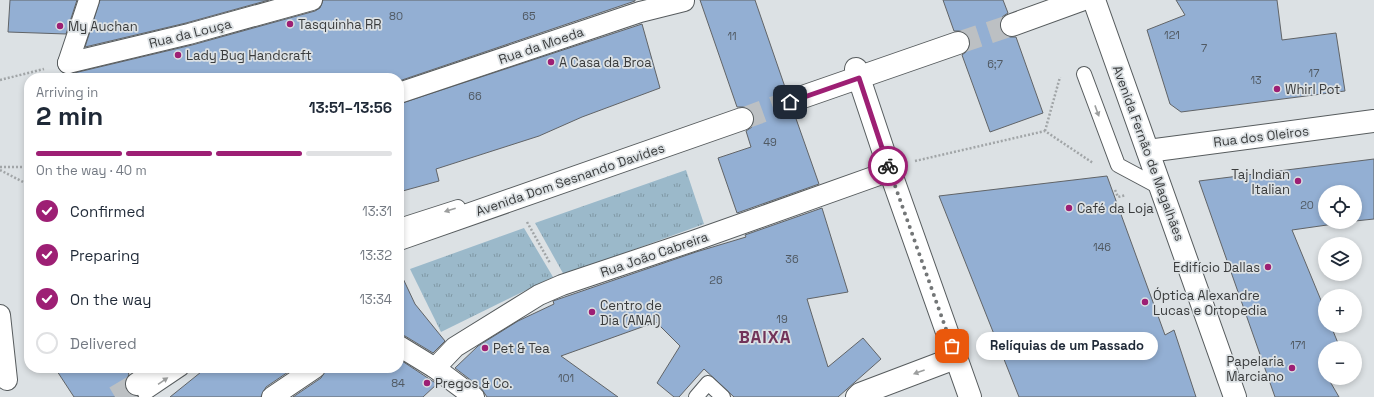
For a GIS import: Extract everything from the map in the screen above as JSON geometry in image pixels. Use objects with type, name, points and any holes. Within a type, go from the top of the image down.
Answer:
[{"type":"street","points":[[68,63],[89,0]]},
{"type":"street","name":"Rua da Louça","points":[[68,63],[189,34],[312,0]]},
{"type":"street","name":"Rua da Moeda","points":[[404,91],[640,12],[684,1]]},
{"type":"street","points":[[1012,24],[1091,2]]},
{"type":"street","name":"Avenida Fernão de Magalhães","points":[[1091,2],[1148,151],[1235,397]]},
{"type":"street","points":[[790,101],[958,43]]},
{"type":"street","points":[[859,77],[890,171],[970,397]]},
{"type":"street","name":"Avenida Dom Sesnando Davides","points":[[404,237],[741,118]]},
{"type":"street","name":"Rua dos Oleiros","points":[[1148,151],[1374,121]]},
{"type":"street","name":"Rua João Cabreira","points":[[435,368],[455,347],[539,295],[562,284],[696,240],[890,171]]},
{"type":"street","points":[[0,315],[7,380]]},
{"type":"street","points":[[404,349],[435,368],[460,393]]},
{"type":"street","points":[[857,397],[860,394],[956,358]]},
{"type":"street","points":[[139,381],[152,373]]},
{"type":"street","points":[[272,397],[307,373]]},
{"type":"lane","points":[[1012,24],[1050,0]]},
{"type":"lane","points":[[1084,74],[1118,165],[1161,188]]},
{"type":"lane","points":[[404,248],[518,208],[741,118]]},
{"type":"lane","points":[[404,224],[741,118]]},
{"type":"lane","points":[[139,381],[165,373]]},
{"type":"lane","points":[[696,397],[708,383],[723,397]]},
{"type":"path","points":[[28,73],[68,63]]},
{"type":"path","points":[[915,161],[1045,130],[1063,70]]},
{"type":"path","points":[[0,80],[24,74]]},
{"type":"path","points":[[0,166],[24,166]]},
{"type":"path","points":[[0,170],[24,183]]},
{"type":"path","points":[[518,208],[562,284]]},
{"type":"green space","points":[[686,170],[704,224],[564,275],[535,223]]},
{"type":"green space","points":[[524,228],[553,277],[441,332],[410,269]]},
{"type":"building","points":[[10,0],[77,0],[66,34],[8,32]]},
{"type":"building","points":[[100,0],[269,0],[186,23],[85,47]]},
{"type":"building","points":[[323,0],[635,0],[404,79],[404,73],[74,73],[192,45],[315,11],[320,8]]},
{"type":"building","points":[[700,0],[755,0],[786,90],[781,93],[779,105],[783,111],[794,113],[819,184],[737,213],[718,158],[751,147],[746,131],[752,127],[754,115],[745,107],[737,107]]},
{"type":"building","points":[[943,0],[1003,0],[1008,13],[1002,17],[1000,29],[1004,35],[1016,37],[1043,113],[990,132],[962,55],[970,46],[970,39],[966,33],[954,31]]},
{"type":"building","points":[[1176,0],[1277,0],[1282,40],[1336,33],[1345,91],[1181,112],[1170,104],[1147,30],[1185,15]]},
{"type":"building","points":[[642,24],[660,88],[582,117],[539,136],[436,169],[439,181],[404,191],[404,102]]},
{"type":"building","points":[[1374,159],[1374,219],[1362,220],[1362,185],[1318,185],[1318,226],[1292,230],[1318,293],[1318,333],[1334,333],[1337,341],[1318,341],[1318,385],[1332,385],[1339,397],[1275,397],[1199,181]]},
{"type":"building","points":[[1107,176],[1165,335],[1174,330],[1196,397],[1019,397],[939,196]]},
{"type":"building","points":[[822,208],[848,292],[807,299],[828,367],[863,338],[881,359],[838,397],[734,397],[704,369],[679,397],[674,397],[657,383],[680,346],[656,322],[561,356],[618,397],[487,397],[481,388],[455,368],[478,346],[518,321],[554,304],[553,301],[696,252],[746,237],[745,235]]},
{"type":"building","points":[[404,281],[415,304],[445,341],[433,353],[405,336]]},
{"type":"building","points":[[404,362],[437,384],[423,397],[293,397],[321,378],[324,373],[404,373]]},
{"type":"building","points":[[58,373],[128,373],[125,385],[127,391],[131,395],[138,397],[74,397]]},
{"type":"building","points":[[200,373],[287,373],[266,387],[261,397],[170,397]]},
{"type":"tunnel","points":[[958,43],[1012,25]]},
{"type":"tunnel","points":[[742,119],[791,101]]},
{"type":"tunnel","points":[[115,397],[137,384]]},
{"type":"way so far","points":[[888,166],[952,346]]},
{"type":"place","name":"Tasquinha RR","points":[[290,24]]},
{"type":"place","name":"My Auchan","points":[[60,26]]},
{"type":"place","name":"Lady Bug Handcraft","points":[[178,55]]},
{"type":"place","name":"A Casa da Broa","points":[[551,62]]},
{"type":"place","name":"Whirl Pot","points":[[1277,89]]},
{"type":"place","name":"Taj Indian Italian","points":[[1298,181]]},
{"type":"place","name":"Café da Loja","points":[[1069,208]]},
{"type":"place","name":"Edifício Dallas","points":[[1268,267]]},
{"type":"place","name":"Óptica Alexandre Lucas e Ortopedia","points":[[1145,302]]},
{"type":"place","name":"Centro de Dia (ANAI)","points":[[592,312]]},
{"type":"place","name":"Relíquias de um Passado","points":[[952,346]]},
{"type":"place","name":"Pet & Tea","points":[[485,348]]},
{"type":"place","name":"Papelaria Marciano","points":[[1292,368]]},
{"type":"place","name":"Pregos & Co.","points":[[427,383]]},
{"type":"district","name":"BAIXA","points":[[765,337]]},
{"type":"route","points":[[790,102],[859,78],[888,166]]}]
